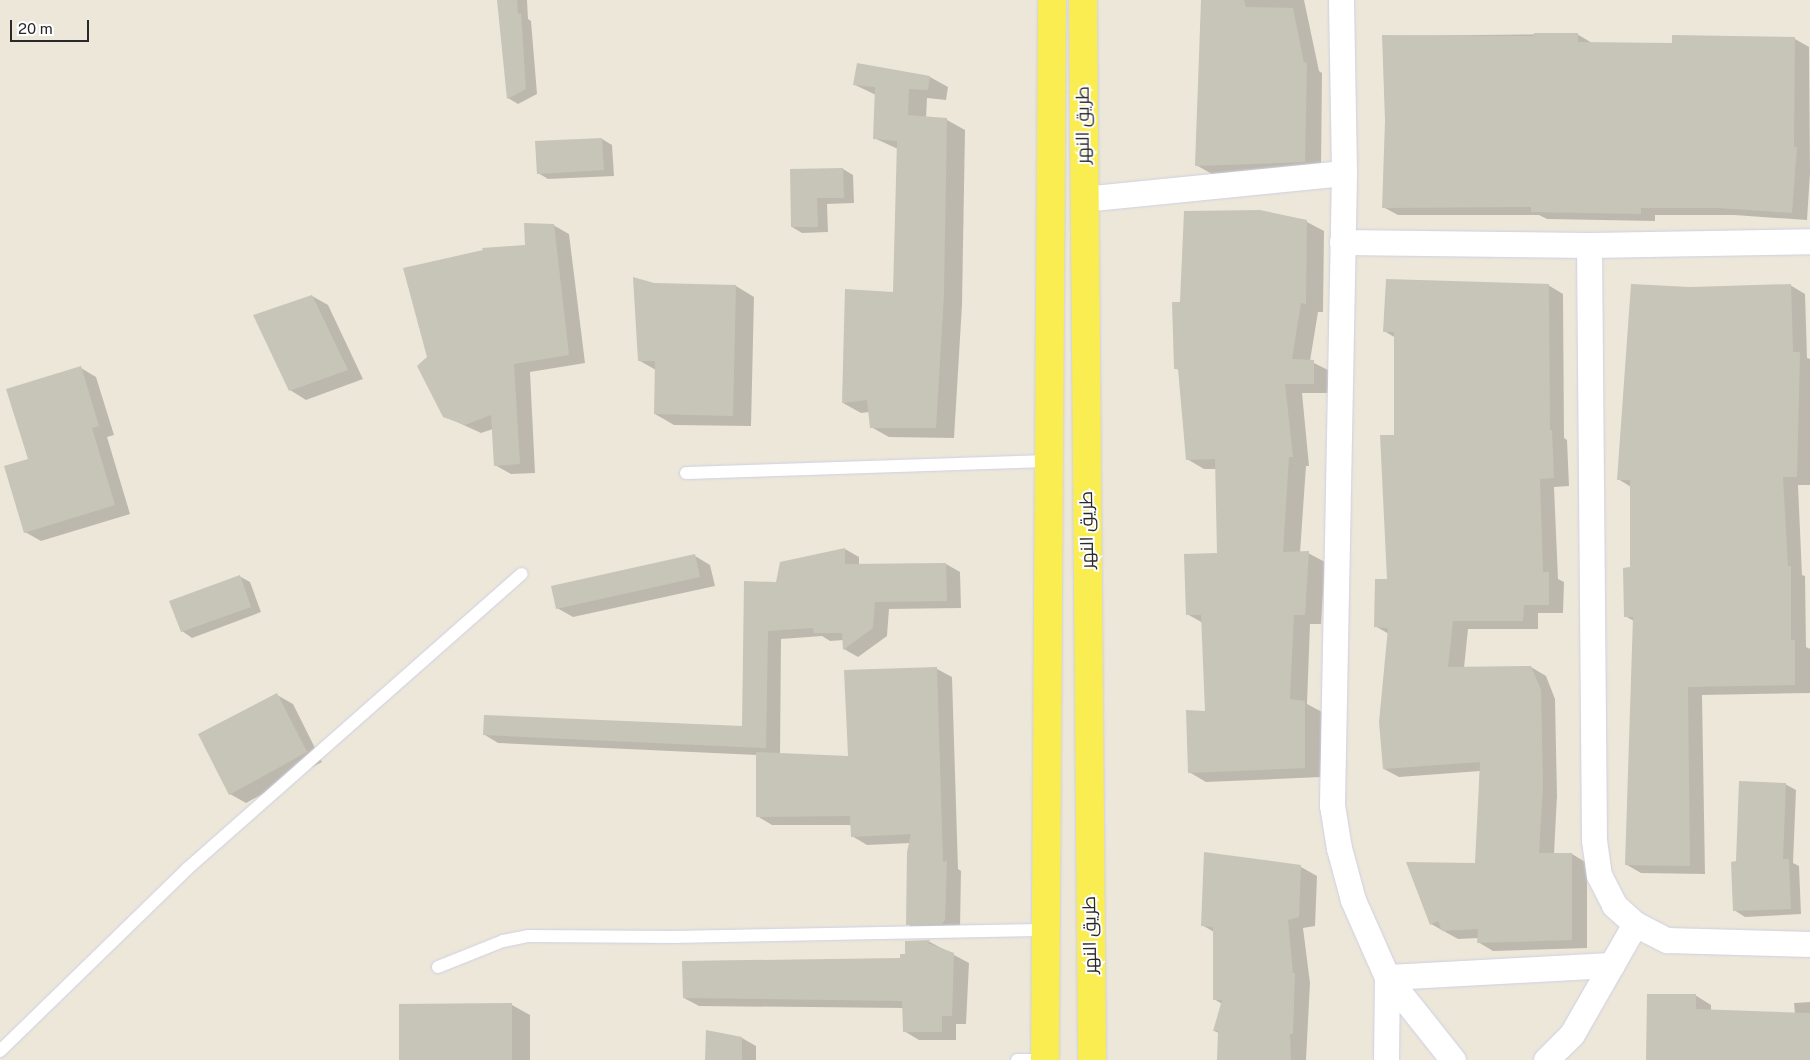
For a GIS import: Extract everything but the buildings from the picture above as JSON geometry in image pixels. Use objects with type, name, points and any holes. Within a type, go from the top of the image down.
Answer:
[{"type":"main road","name":"طريق النهر","points":[[1045,1060],[1052,0]]},
{"type":"main road","name":"طريق النهر","points":[[1083,0],[1083,199],[1092,1060]]},
{"type":"street","points":[[1341,0],[1344,172],[1332,805],[1339,848],[1353,900],[1387,977],[1453,1060]]},
{"type":"street","points":[[1083,199],[1344,172]]},
{"type":"street","points":[[1342,242],[1589,245],[1810,241]]},
{"type":"street","points":[[1589,245],[1594,840],[1599,875],[1614,905],[1635,924],[1667,940],[1810,944]]},
{"type":"street","points":[[1546,1060],[1572,1034],[1635,924]]},
{"type":"street","points":[[1387,977],[1612,965]]},
{"type":"street","points":[[1386,1060],[1387,977]]},
{"type":"lane","points":[[686,473],[1050,461]]},
{"type":"lane","points":[[0,1051],[187,869],[522,574]]},
{"type":"lane","points":[[438,967],[494,944],[528,936],[677,938],[1046,930]]},
{"type":"lane","points":[[1017,1060],[1045,1060]]}]
